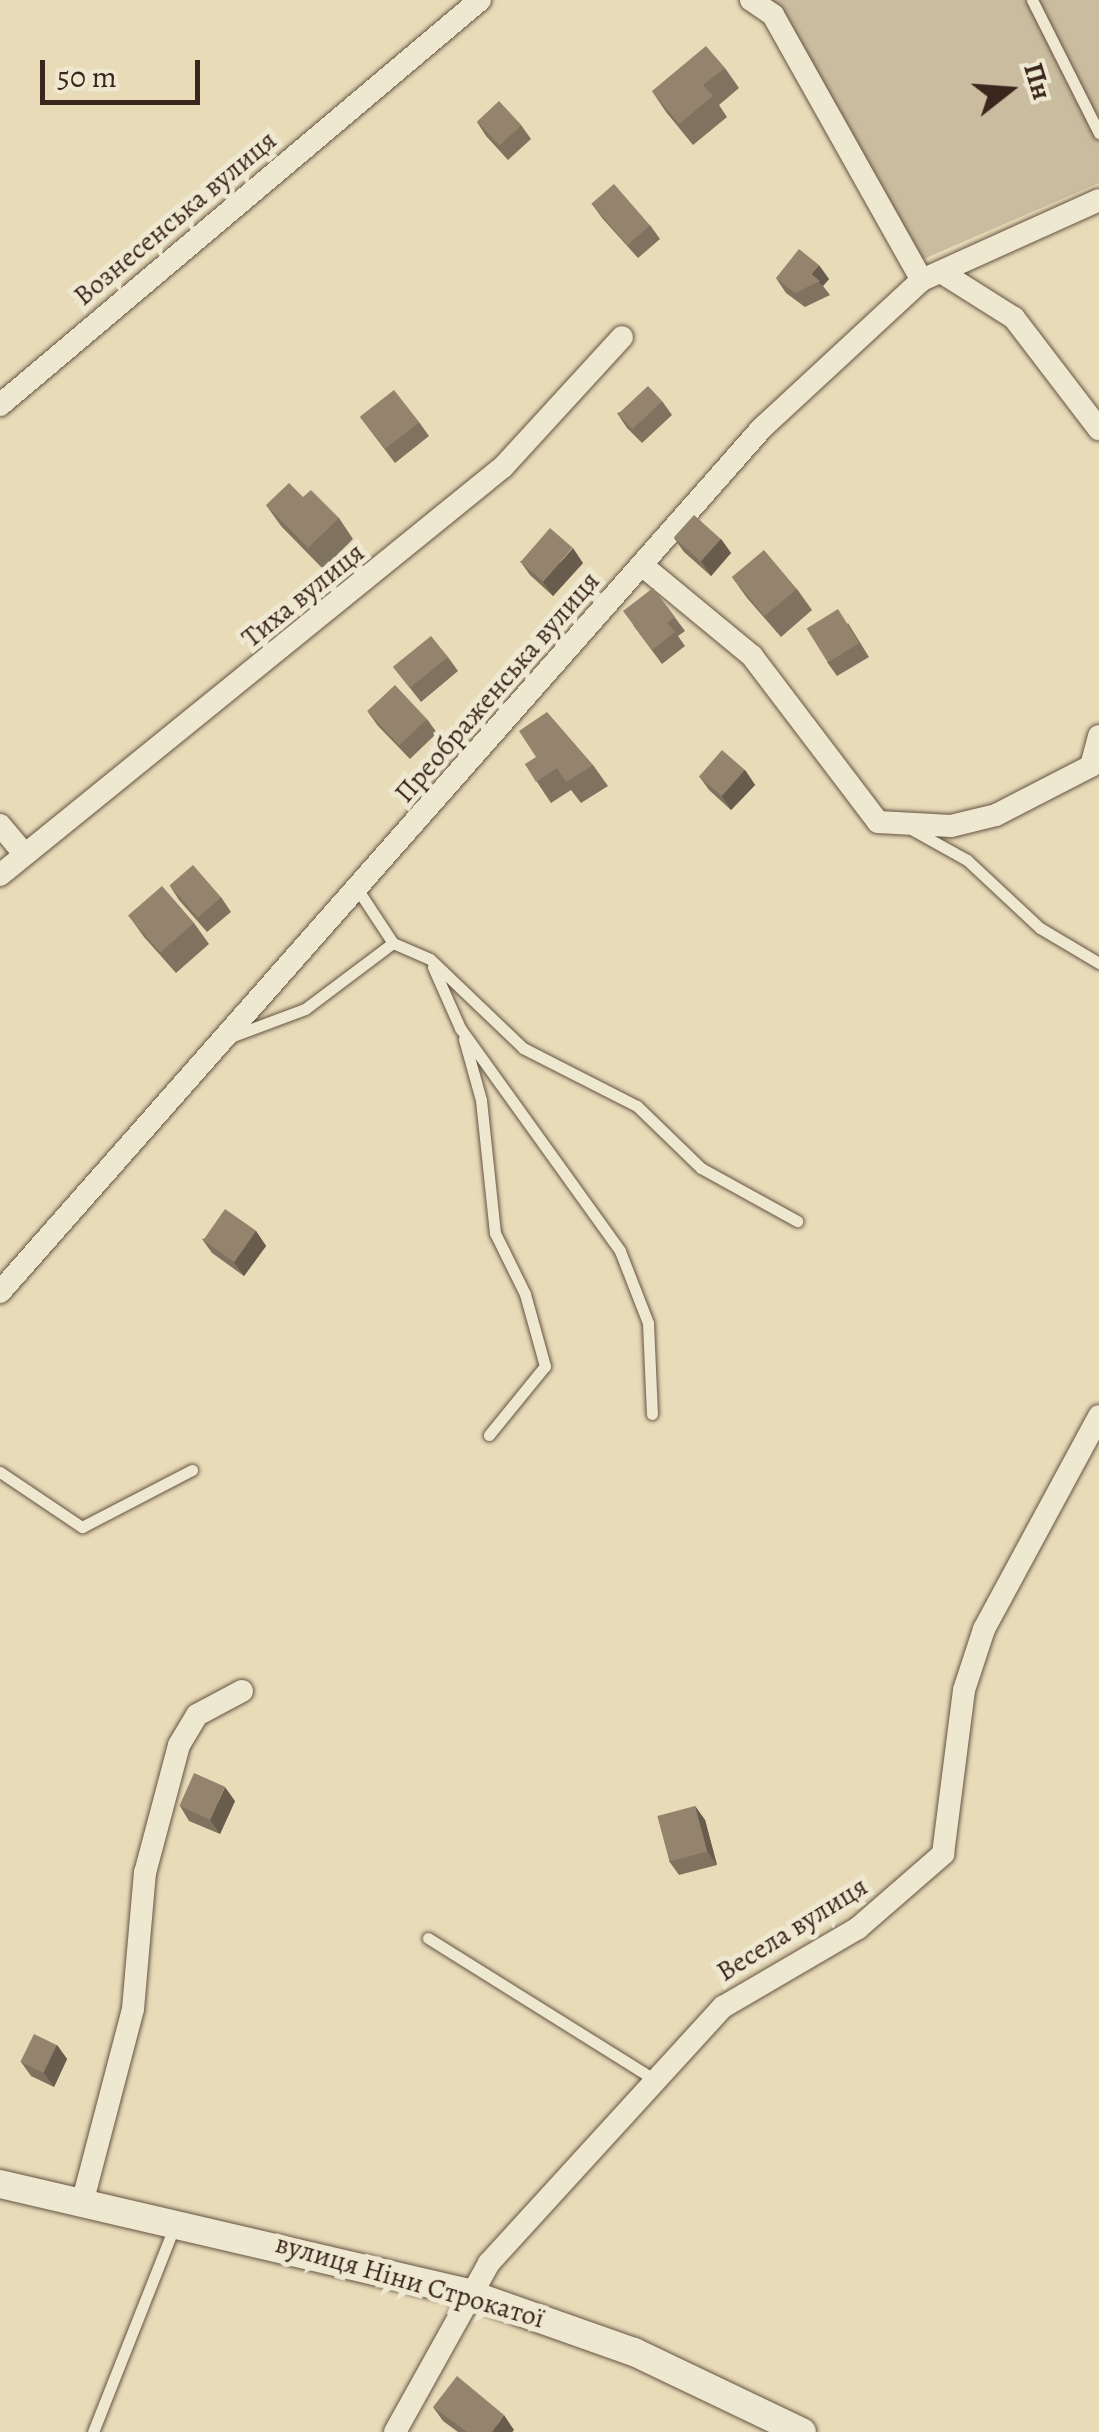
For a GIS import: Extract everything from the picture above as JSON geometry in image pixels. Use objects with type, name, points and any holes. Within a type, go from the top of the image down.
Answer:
[{"type":"street","name":"Вознесенська вулиця","points":[[0,405],[480,0]]},
{"type":"street","points":[[752,0],[773,15],[932,276],[1014,318],[1099,430]]},
{"type":"street","name":"Преображенська вулиця","points":[[0,1292],[230,1037],[763,427],[932,276],[1099,200]]},
{"type":"street","name":"Тиха вулиця","points":[[0,875],[503,468],[622,337]]},
{"type":"street","points":[[643,566],[803,712],[856,804],[878,822],[908,828],[951,826],[1035,797],[1091,766],[1099,736]]},
{"type":"street","points":[[0,825],[24,854]]},
{"type":"street","name":"Весела вулиця","points":[[395,2432],[466,2293],[723,2008],[858,1928],[943,1854],[964,1690],[984,1629],[1099,1416]]},
{"type":"street","points":[[84,2196],[133,2010],[145,1873],[179,1745],[197,1715],[242,1691]]},
{"type":"street","name":"вулиця Ніни Строкатої","points":[[0,2184],[84,2196],[466,2293],[634,2352],[802,2432]]},
{"type":"lane","points":[[1032,0],[1099,133]]},
{"type":"lane","points":[[908,828],[967,860],[1040,928],[1099,963]]},
{"type":"lane","points":[[358,890],[392,944],[430,960],[523,1048],[637,1106],[701,1168],[797,1221]]},
{"type":"lane","points":[[230,1037],[305,1009],[392,944]]},
{"type":"lane","points":[[430,960],[460,1028],[481,1100],[480,1158],[495,1234],[525,1294],[545,1366],[489,1435]]},
{"type":"lane","points":[[460,1028],[620,1251],[648,1323],[652,1414]]},
{"type":"lane","points":[[0,1472],[82,1527],[192,1470]]},
{"type":"lane","points":[[428,1938],[659,2082]]},
{"type":"lane","points":[[93,2432],[178,2219]]},
{"type":"shaded area","points":[[770,0],[1099,0],[1099,183],[912,264]]},
{"type":"building","points":[[706,46],[725,68],[703,85],[713,96],[679,124],[652,91]]},
{"type":"building","points":[[499,101],[522,125],[500,146],[477,121]]},
{"type":"building","points":[[614,184],[650,226],[627,245],[591,204]]},
{"type":"building","points":[[799,249],[819,265],[811,274],[820,281],[795,293],[776,278]]},
{"type":"building","points":[[648,386],[662,401],[632,429],[618,414]]},
{"type":"building","points":[[394,390],[419,422],[385,449],[360,416]]},
{"type":"building","points":[[289,483],[303,497],[311,490],[339,518],[308,548],[266,505]]},
{"type":"building","points":[[694,515],[721,539],[701,561],[674,537]]},
{"type":"building","points":[[550,528],[573,548],[543,582],[520,562]]},
{"type":"building","points":[[764,550],[797,589],[765,616],[732,577]]},
{"type":"building","points":[[653,588],[675,617],[667,623],[675,632],[652,650],[623,611]]},
{"type":"building","points":[[838,609],[859,643],[828,663],[807,629]]},
{"type":"building","points":[[431,636],[448,657],[410,688],[393,667]]},
{"type":"building","points":[[395,685],[427,719],[399,745],[367,711]]},
{"type":"building","points":[[547,712],[593,765],[566,782],[557,768],[536,782],[525,764],[536,757],[519,731]]},
{"type":"building","points":[[722,750],[745,770],[722,796],[699,776]]},
{"type":"building","points":[[193,865],[221,897],[198,918],[170,885]]},
{"type":"building","points":[[162,886],[194,923],[160,953],[128,916]]},
{"type":"building","points":[[225,1209],[256,1231],[234,1262],[203,1240]]},
{"type":"building","points":[[194,1773],[225,1787],[210,1820],[179,1806]]},
{"type":"building","points":[[695,1806],[707,1851],[669,1861],[657,1816]]},
{"type":"building","points":[[34,2034],[56,2045],[43,2073],[20,2062]]},
{"type":"building","points":[[457,2376],[504,2415],[492,2432],[467,2432],[433,2407]]}]
